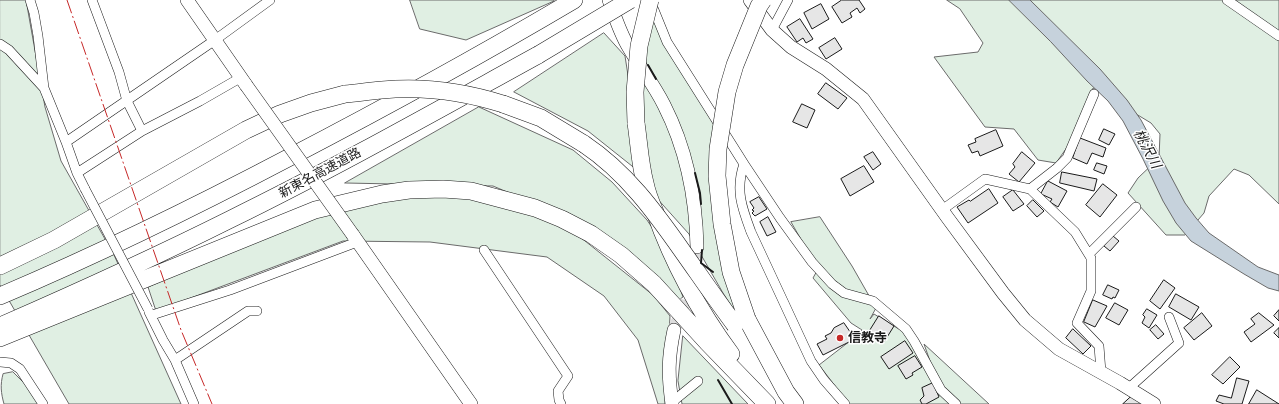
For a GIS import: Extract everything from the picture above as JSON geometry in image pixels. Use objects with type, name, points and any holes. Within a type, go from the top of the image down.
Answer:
[{"type":"highway","points":[[0,296],[34,282],[195,206],[381,110],[574,0]]},
{"type":"highway","name":"新東名高速道路","points":[[0,326],[230,220],[438,111],[538,55],[630,0]]},
{"type":"highway","points":[[649,0],[639,46],[635,92],[636,123],[645,184],[663,235],[675,262],[719,338],[768,404]]},
{"type":"highway","points":[[741,322],[722,224],[717,176],[718,148],[728,92],[735,65],[763,0]]},
{"type":"highway","points":[[0,266],[54,240],[246,130],[280,114],[311,102],[345,94],[383,90],[418,89],[485,98],[541,118],[584,144],[610,164],[633,186],[741,322],[790,398]]},
{"type":"highway","points":[[0,338],[315,210],[382,194],[409,190],[443,189],[471,191],[535,208],[562,219],[591,234],[621,255],[654,284],[768,404]]},
{"type":"street","points":[[30,0],[38,36],[44,88],[78,173],[163,340],[175,360],[194,404]]},
{"type":"street","points":[[92,0],[118,72],[126,101],[142,131]]},
{"type":"street","points":[[187,0],[471,404]]},
{"type":"street","points":[[66,142],[215,40],[270,0]]},
{"type":"street","points":[[609,0],[619,29],[628,47],[664,104],[676,128],[687,164],[694,202],[697,224],[697,247]]},
{"type":"street","points":[[649,0],[667,42],[744,164],[780,218],[812,262],[832,284],[844,293],[873,302],[906,329],[941,390],[956,404]]},
{"type":"street","points":[[750,0],[772,30],[791,47],[826,69],[863,99],[942,210],[1024,320],[1059,349],[1154,404]]},
{"type":"street","points":[[772,30],[788,0]]},
{"type":"street","points":[[1227,0],[1279,36]]},
{"type":"street","points":[[0,44],[9,50],[44,88]]},
{"type":"street","points":[[78,173],[142,131],[243,81]]},
{"type":"street","points":[[1030,189],[1057,168],[1067,158],[1094,94]]},
{"type":"street","points":[[744,164],[740,177],[740,194],[744,214],[751,232],[811,360],[824,380],[845,404]]},
{"type":"street","points":[[942,210],[985,179],[1030,189],[1075,232],[1091,258],[1091,291],[1078,322],[1099,346],[1101,372]]},
{"type":"street","points":[[1088,254],[1136,207]]},
{"type":"street","points":[[150,312],[230,290],[355,239]]},
{"type":"street","points":[[484,250],[568,376],[558,391],[561,404]]},
{"type":"street","points":[[175,360],[248,311],[257,311]]},
{"type":"street","points":[[1128,388],[1179,344],[1170,317]]},
{"type":"street","points":[[672,403],[668,375],[669,355],[674,330]]},
{"type":"street","points":[[0,362],[12,363],[20,369],[44,404]]},
{"type":"street","points":[[672,403],[698,381]]},
{"type":"green space","points":[[0,0],[26,0],[45,107],[61,161],[114,255],[181,404],[69,404],[0,285]]},
{"type":"green space","points":[[410,0],[554,1],[466,40],[420,29]]},
{"type":"green space","points":[[947,0],[1279,0],[1279,204],[1249,175],[1234,169],[1209,196],[1204,213],[1185,235],[1166,235],[1128,193],[1138,178],[1159,158],[1160,134],[1151,123],[1093,88],[1075,136],[1056,163],[1038,160],[1014,129],[985,127],[934,57],[978,52],[983,43],[960,9]]},
{"type":"green space","points":[[652,12],[714,121],[736,313],[689,234],[654,195],[640,108],[643,63]]},
{"type":"green space","points":[[604,33],[625,56],[632,101],[637,170],[588,131],[514,92]]},
{"type":"green space","points":[[479,107],[573,150],[612,182],[647,220],[665,247],[683,297],[677,301],[545,208],[493,186],[345,183]]},
{"type":"green space","points":[[491,195],[570,229],[653,295],[670,316],[665,404],[658,404],[638,340],[604,296],[547,257],[430,242],[343,241],[156,311],[148,287],[321,210],[397,196]]},
{"type":"green space","points":[[820,217],[852,266],[876,308],[870,319],[874,314],[912,337],[942,395],[924,344],[989,404],[849,404],[819,365],[859,334],[862,330],[851,323],[813,278],[818,269],[791,222]]},
{"type":"green space","points":[[683,336],[748,404],[682,404],[678,381]]},
{"type":"green space","points":[[13,372],[25,384],[39,404],[4,404],[1,389],[3,374]]},
{"type":"water","name":"桃沢川","points":[[1009,0],[1030,0],[1100,69],[1127,100],[1141,120],[1185,203],[1196,218],[1209,233],[1258,267],[1279,275],[1279,291],[1268,288],[1191,241],[1176,223],[1163,201],[1123,121],[1108,101]]},
{"type":"building","points":[[842,0],[859,0],[865,9],[860,13],[857,8],[850,13],[852,17],[842,23],[832,7]]},
{"type":"building","points":[[821,4],[829,19],[812,29],[804,13]]},
{"type":"building","points":[[800,19],[813,39],[806,43],[803,38],[797,42],[787,27]]},
{"type":"building","points":[[835,38],[842,49],[826,59],[819,48]]},
{"type":"building","points":[[826,83],[847,98],[838,109],[818,94]]},
{"type":"building","points":[[802,104],[815,110],[807,128],[793,122]]},
{"type":"building","points":[[1104,129],[1115,134],[1109,145],[1099,140]]},
{"type":"building","points":[[996,130],[1003,146],[980,156],[978,151],[972,153],[968,145],[976,142],[975,139]]},
{"type":"building","points":[[1080,138],[1106,148],[1103,157],[1092,153],[1087,164],[1073,158]]},
{"type":"building","points":[[873,152],[881,164],[873,170],[864,157]]},
{"type":"building","points":[[1022,152],[1035,163],[1019,182],[1009,174],[1015,167],[1013,164]]},
{"type":"building","points":[[1097,163],[1107,166],[1104,174],[1094,170]]},
{"type":"building","points":[[864,166],[874,182],[850,196],[841,179]]},
{"type":"building","points":[[1062,172],[1097,179],[1094,191],[1060,183]]},
{"type":"building","points":[[1048,181],[1067,191],[1058,207],[1050,202],[1052,199],[1041,194]]},
{"type":"building","points":[[1103,184],[1117,195],[1100,217],[1086,205]]},
{"type":"building","points":[[989,189],[998,203],[968,223],[957,207]]},
{"type":"building","points":[[1013,190],[1024,204],[1013,211],[1003,197]]},
{"type":"building","points":[[759,197],[767,209],[755,216],[752,213],[754,208],[750,202]]},
{"type":"building","points":[[1033,200],[1044,211],[1037,217],[1027,206]]},
{"type":"building","points":[[768,217],[776,232],[767,236],[760,222]]},
{"type":"building","points":[[1113,236],[1119,241],[1110,251],[1104,246]]},
{"type":"building","points":[[1164,280],[1175,288],[1160,309],[1150,301]]},
{"type":"building","points":[[1108,285],[1119,290],[1115,298],[1113,297],[1112,299],[1103,295]]},
{"type":"building","points":[[1176,294],[1199,307],[1191,320],[1169,307]]},
{"type":"building","points":[[1093,300],[1107,306],[1095,327],[1084,322]]},
{"type":"building","points":[[1115,303],[1128,310],[1119,325],[1106,318]]},
{"type":"building","points":[[1147,309],[1157,315],[1149,328],[1142,323],[1145,317],[1143,315]]},
{"type":"building","points":[[1279,310],[1279,321],[1274,316]]},
{"type":"building","points":[[1202,313],[1212,326],[1194,340],[1184,328]]},
{"type":"building","points":[[1259,313],[1274,325],[1251,342],[1244,332],[1255,324],[1251,319]]},
{"type":"building","points":[[879,316],[894,326],[884,342],[869,332]]},
{"type":"building","name":"信教寺","points":[[844,323],[855,339],[823,355],[817,344],[827,339],[825,336],[831,333],[834,328]]},
{"type":"building","points":[[1156,325],[1164,334],[1158,339],[1150,330]]},
{"type":"building","points":[[1279,328],[1279,338],[1274,333]]},
{"type":"building","points":[[1073,329],[1091,346],[1083,354],[1066,338]]},
{"type":"building","points":[[905,341],[913,353],[889,369],[881,357]]},
{"type":"building","points":[[915,356],[922,367],[906,379],[898,366]]},
{"type":"building","points":[[1230,357],[1240,367],[1223,384],[1212,375]]},
{"type":"building","points":[[1237,378],[1249,381],[1242,404],[1224,404],[1216,401],[1219,395],[1231,398]]},
{"type":"building","points":[[933,383],[939,397],[926,404],[922,404],[920,400],[924,396],[922,388]]},
{"type":"building","points":[[1257,390],[1279,404],[1249,404]]},
{"type":"building","points":[[1133,395],[1142,404],[1123,404]]},
{"type":"tunnel","points":[[674,330],[688,289],[697,247]]},
{"type":"wall","points":[[648,65],[656,79]]},
{"type":"wall","points":[[695,173],[701,204]]},
{"type":"wall","points":[[702,250],[701,263],[713,272]]},
{"type":"wall","points":[[718,380],[732,404]]},
{"type":"power","points":[[67,0],[181,330],[212,404]]},
{"type":"place","name":"信教寺","points":[[840,338]]}]
